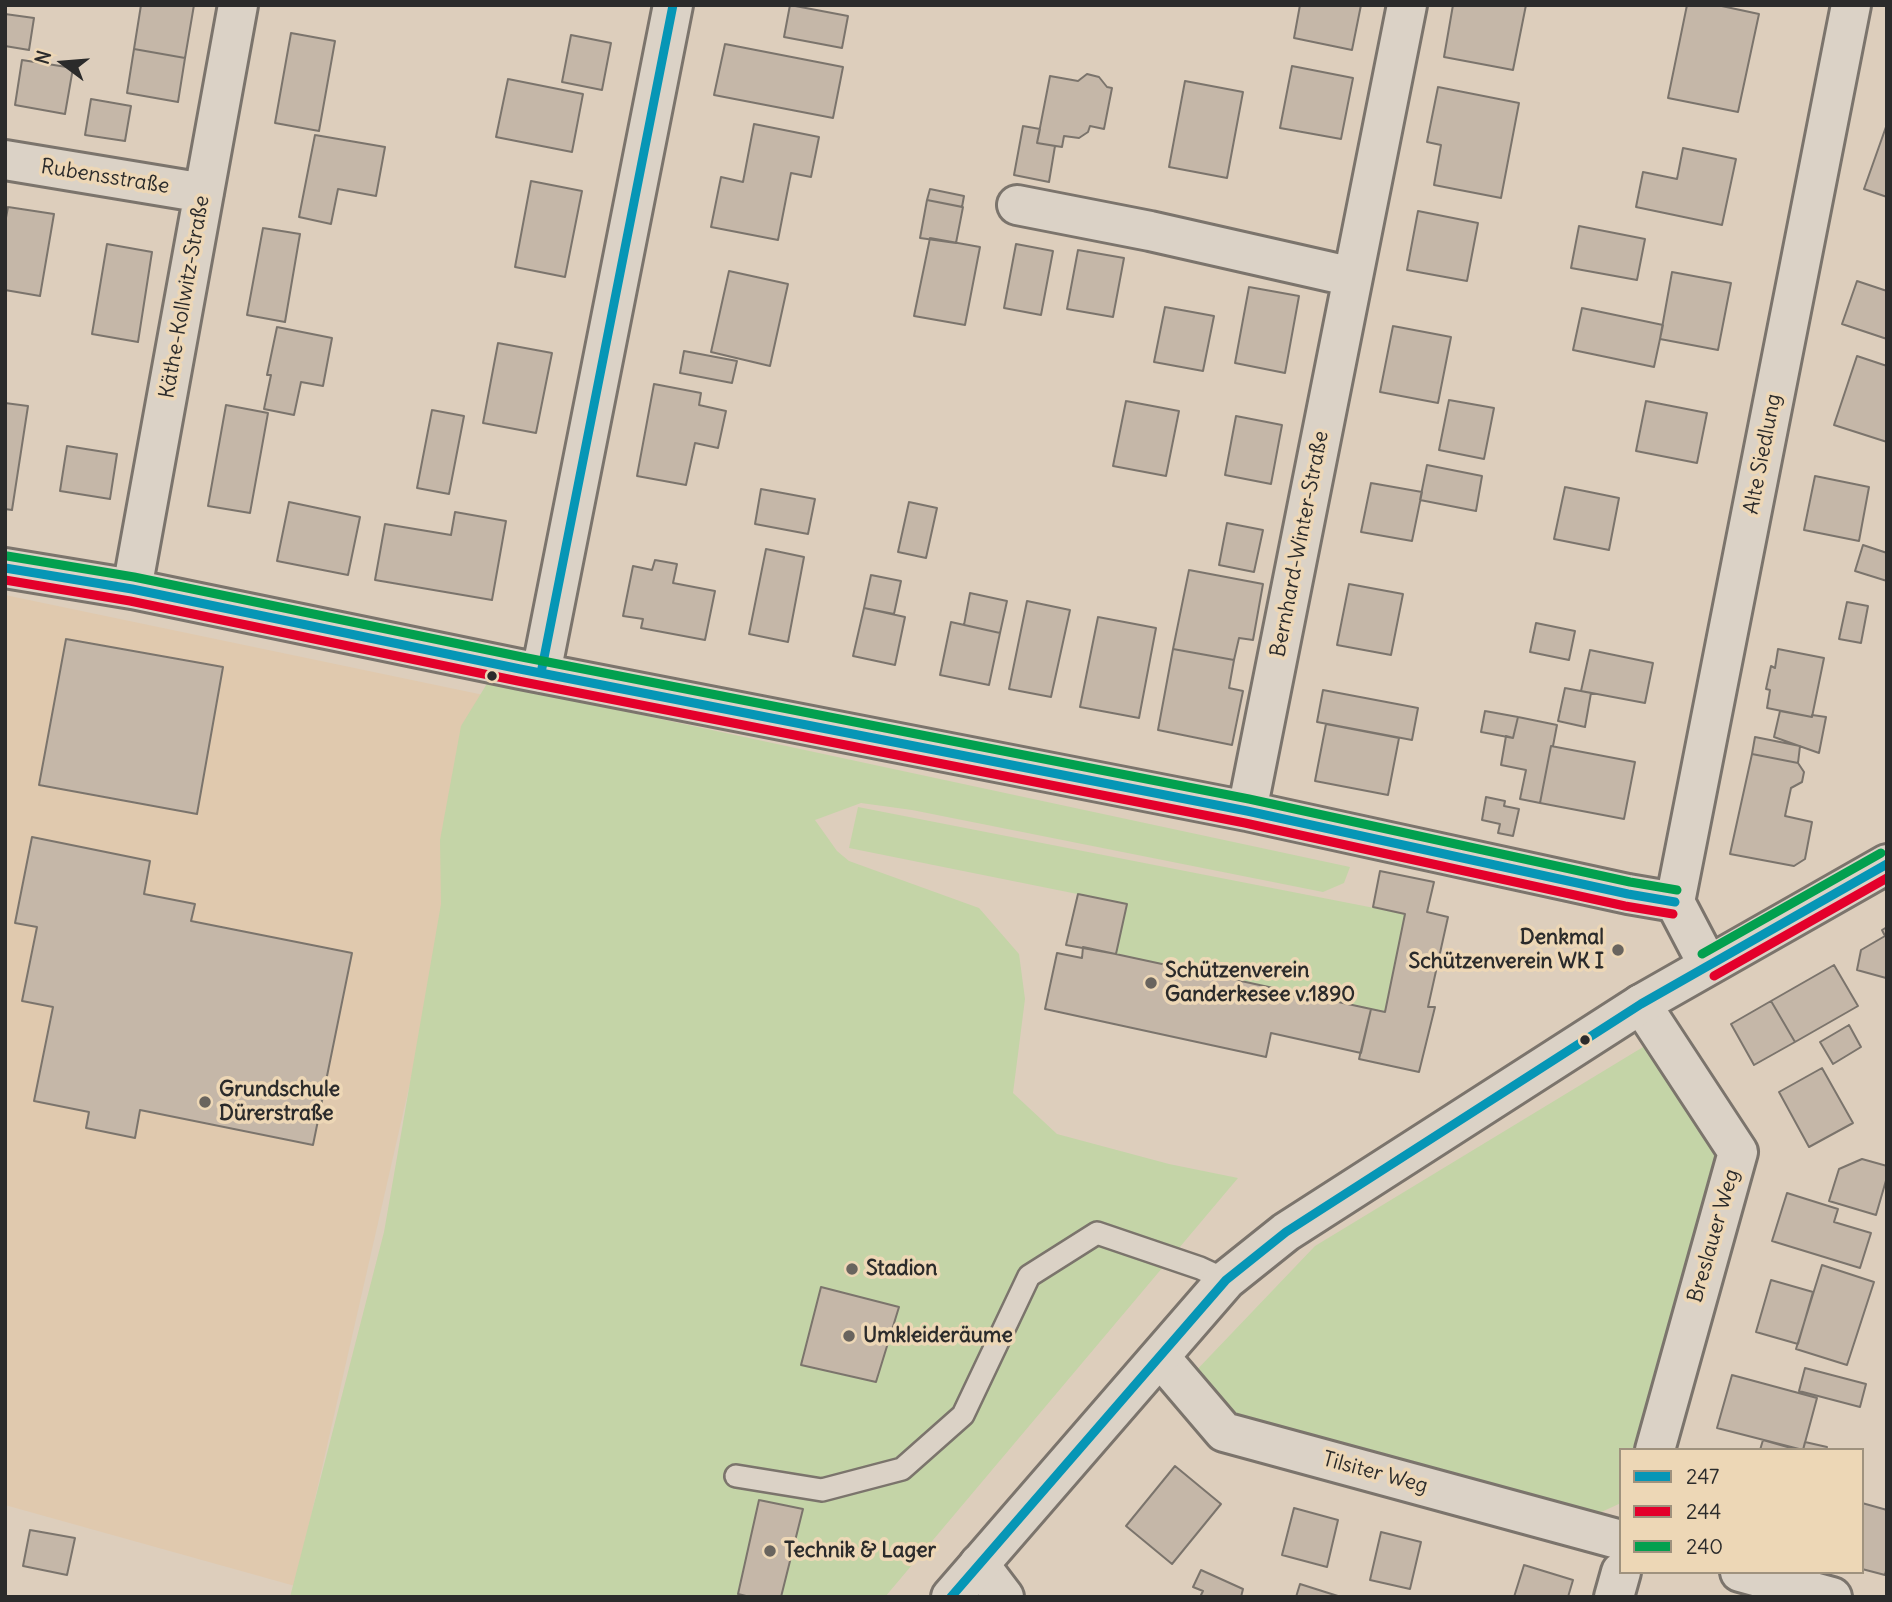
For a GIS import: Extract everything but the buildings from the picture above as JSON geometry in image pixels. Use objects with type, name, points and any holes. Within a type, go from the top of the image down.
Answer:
[{"type":"street","name":"Käthe-Kollwitz-Straße","points":[[132,589],[238,5]]},
{"type":"street","points":[[541,673],[673,5]]},
{"type":"street","name":"Bernhard-Winter-Straße","points":[[1247,811],[1407,5]]},
{"type":"street","name":"Alte Siedlung","points":[[1675,902],[1851,5]]},
{"type":"street","name":"Rubensstraße","points":[[5,160],[204,193]]},
{"type":"street","points":[[1017,205],[1150,231],[1353,277]]},
{"type":"street","points":[[5,568],[132,589],[541,673],[1247,811],[1675,902],[1707,965]]},
{"type":"street","points":[[951,1597],[1226,1280],[1286,1232],[1642,1004],[1887,864]]},
{"type":"street","name":"Breslauer Weg","points":[[1642,1004],[1738,1152],[1656,1448]]},
{"type":"street","name":"Tilsiter Weg","points":[[1160,1357],[1224,1432],[1619,1539]]},
{"type":"street","points":[[979,1564],[1004,1597]]},
{"type":"street","points":[[1614,1597],[1620,1574]]},
{"type":"street","points":[[1747,1574],[1832,1597]]},
{"type":"lane","points":[[736,1476],[822,1490],[902,1469],[963,1415],[1029,1276],[1097,1233],[1200,1268],[1226,1280]]},
{"type":"shaded area","name":"Grundschule Dürerstraße","points":[[5,595],[498,698],[295,1586],[5,1505]]},
{"type":"green space","points":[[488,682],[1350,867],[1344,883],[1323,892],[912,810],[861,803],[815,820],[837,851],[849,861],[979,908],[1019,954],[1025,999],[1013,1093],[1057,1134],[1169,1164],[1238,1178],[885,1597],[290,1597],[384,1232],[441,904],[440,840],[461,726]]},
{"type":"green space","points":[[858,807],[1405,914],[1385,1012],[1116,954],[1127,904],[849,848]]},
{"type":"green space","points":[[1648,1044],[1716,1155],[1637,1448],[1619,1448],[1619,1504],[1597,1514],[1230,1426],[1190,1377],[1315,1246]]},
{"type":"transit line","name":"247","points":[[541,673],[673,5]]},
{"type":"transit line","name":"240","points":[[7,556],[134,577],[522,657],[1249,799],[1677,890]]},
{"type":"transit line","name":"247","points":[[5,568],[132,589],[520,669],[1247,811],[1675,902]]},
{"type":"transit line","name":"244","points":[[5,580],[130,601],[518,681],[1245,823],[1625,906],[1673,914]]},
{"type":"transit line","name":"240","points":[[1702,954],[1881,853]]},
{"type":"transit line","name":"247","points":[[951,1597],[1226,1280],[1286,1232],[1641,1004],[1887,864]]},
{"type":"transit line","name":"244","points":[[1714,976],[1887,878]]},
{"type":"place","name":"Denkmal Schützenverein WK I","points":[[1618,950]]},
{"type":"place","name":"Schützenverein Ganderkesee v.1890","points":[[1151,983]]},
{"type":"place","name":"Grundschule Dürerstraße","points":[[205,1102]]},
{"type":"place","name":"Stadion","points":[[852,1269]]},
{"type":"place","name":"Umkleideräume","points":[[849,1336]]},
{"type":"place","name":"Technik & Lager","points":[[770,1551]]}]
